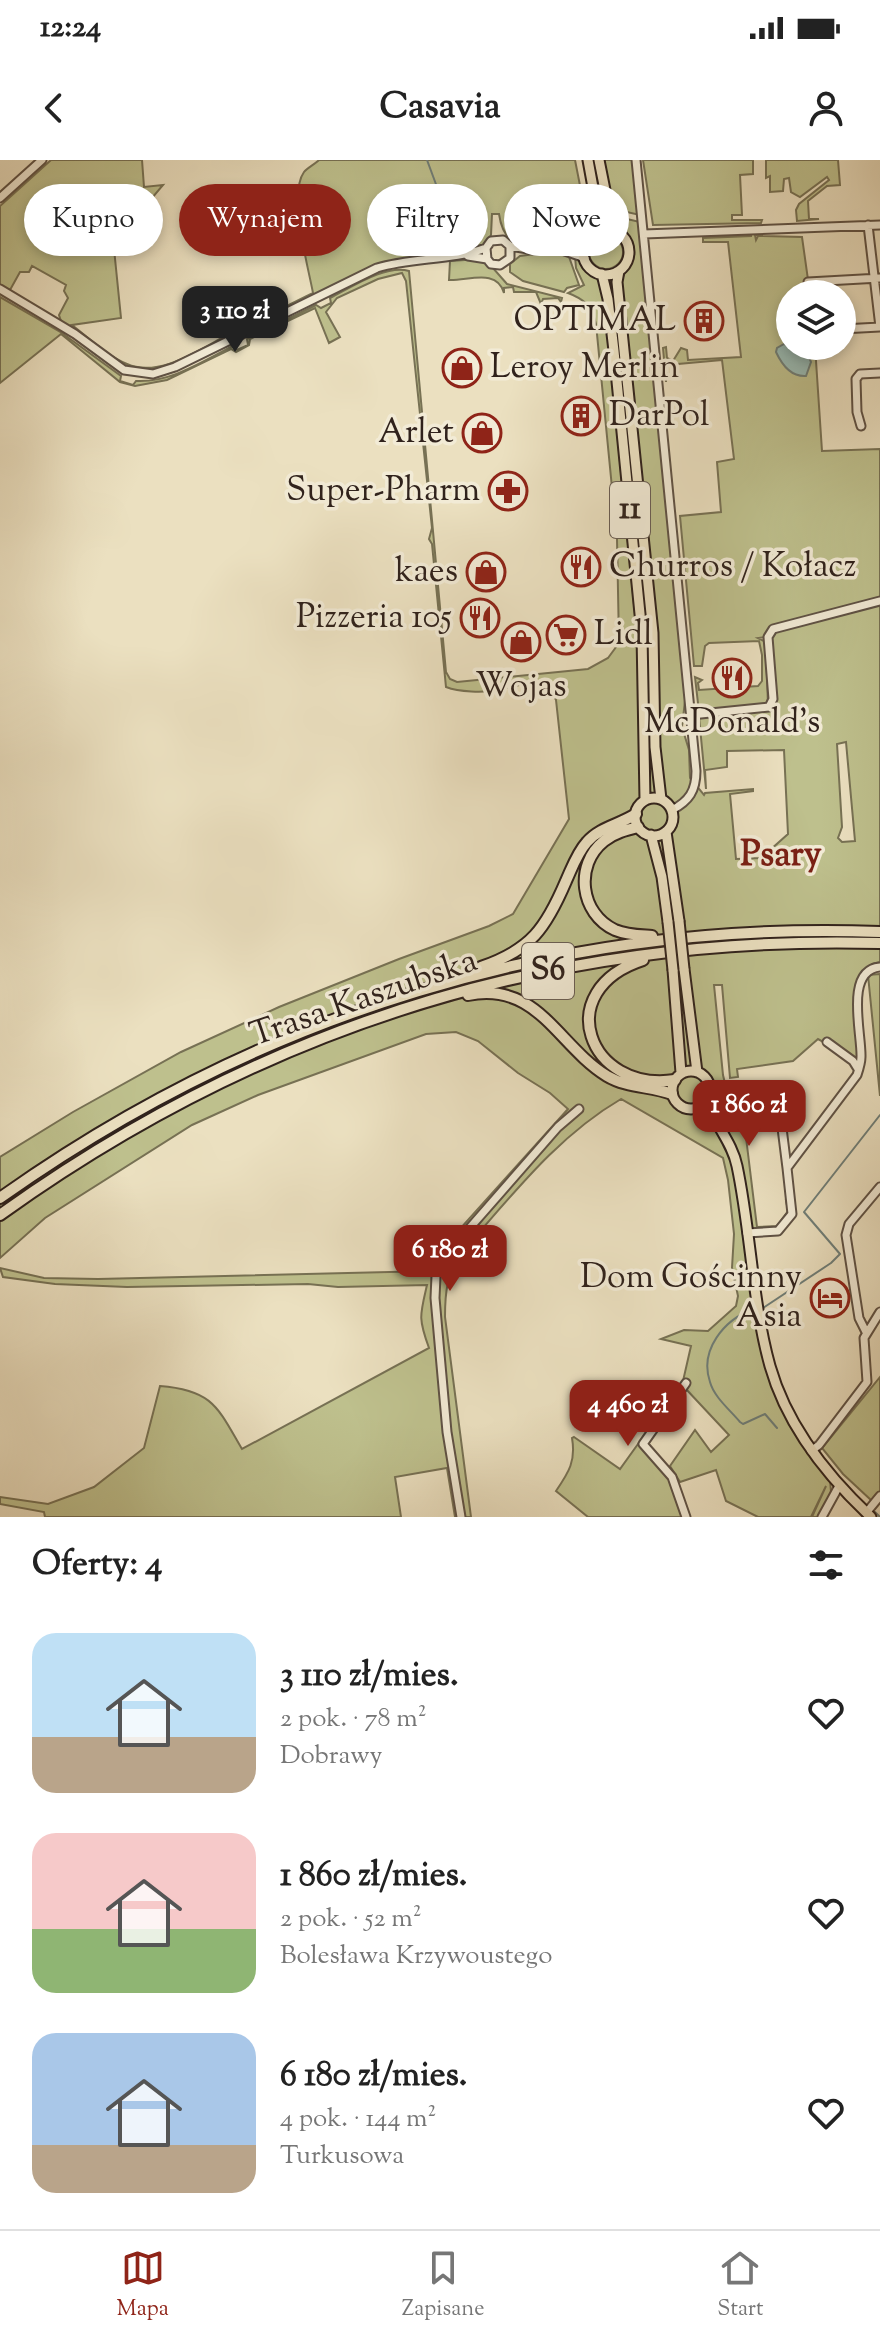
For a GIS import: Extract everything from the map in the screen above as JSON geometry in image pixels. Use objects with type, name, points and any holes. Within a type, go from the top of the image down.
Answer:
[{"type":"highway","points":[[450,981],[513,955],[530,942],[548,920],[584,845],[601,830],[636,814]]},
{"type":"highway","points":[[638,827],[611,837],[595,851],[585,875],[588,900],[601,920],[617,930],[632,935],[682,937]]},
{"type":"highway","name":"Trasa Kaszubska","points":[[0,1198],[96,1134],[206,1073],[322,1023],[450,981],[558,955],[682,937],[782,931],[880,932]]},
{"type":"highway","name":"Trasa Kaszubska","points":[[0,1215],[102,1145],[202,1090],[326,1035],[430,1000],[551,970],[669,952],[787,943],[880,943]]},
{"type":"highway","points":[[669,952],[624,967],[607,978],[593,999],[589,1022],[599,1052],[616,1069],[641,1077],[678,1076]]},
{"type":"highway","points":[[430,1000],[487,993],[512,997],[537,1011],[608,1076],[629,1085],[672,1094]]},
{"type":"main road","points":[[588,160],[593,184]]},
{"type":"main road","name":"11","points":[[599,160],[604,184]]},
{"type":"main road","name":"11","points":[[628,256],[619,271],[617,282],[653,633],[655,747],[661,799]]},
{"type":"main road","points":[[585,258],[589,267],[602,274],[619,271]]},
{"type":"main road","name":"11","points":[[602,274],[613,338],[642,634],[645,800]]},
{"type":"main road","points":[[666,832],[651,835],[638,827],[636,814],[645,800],[661,799],[672,810],[673,822],[666,832],[673,922],[678,1076],[672,1094],[682,1107],[697,1108],[722,1130]]},
{"type":"main road","points":[[651,835],[684,969],[697,1072],[708,1082],[710,1091],[707,1100],[697,1108]]},
{"type":"main road","points":[[678,1076],[697,1072]]},
{"type":"main road","points":[[707,1100],[735,1157],[758,1307],[774,1379],[789,1414],[811,1451],[839,1486],[869,1515]]},
{"type":"street","points":[[0,198],[42,160]]},
{"type":"street","points":[[636,160],[696,784],[689,799],[672,810]]},
{"type":"street","points":[[856,328],[880,327],[877,278],[868,225]]},
{"type":"street","points":[[644,234],[880,225]]},
{"type":"street","points":[[0,289],[75,334],[118,367],[130,372],[153,374],[175,367],[377,268],[401,262],[461,256],[487,259]]},
{"type":"street","points":[[487,256],[491,264],[500,265],[516,256]]},
{"type":"street","points":[[579,256],[585,258]]},
{"type":"street","points":[[842,280],[877,278]]},
{"type":"street","points":[[861,426],[857,412],[856,379],[860,374],[880,373]]},
{"type":"street","points":[[691,715],[769,707],[773,699],[768,637],[773,629],[880,601]]},
{"type":"street","points":[[787,1168],[853,1083],[861,1058],[857,997],[865,973],[871,968],[880,967]]},
{"type":"street","points":[[827,1042],[853,1061],[858,1071]]},
{"type":"street","points":[[461,1517],[447,1432],[435,1298],[436,1276],[462,1235],[558,1127],[579,1109]]},
{"type":"street","points":[[747,1233],[778,1231],[791,1216],[782,1128]]},
{"type":"street","points":[[811,1451],[819,1445],[868,1380],[866,1332],[859,1318],[847,1229],[880,1187]]},
{"type":"street","points":[[866,1332],[880,1312]]},
{"type":"street","points":[[686,1383],[643,1444],[673,1480],[686,1517]]},
{"type":"street","points":[[822,1517],[839,1486]]},
{"type":"street","points":[[869,1515],[880,1496]]},
{"type":"green space","points":[[51,160],[142,160],[144,184],[24,184]]},
{"type":"green space","points":[[319,160],[575,160],[580,184],[504,184],[504,230],[499,214],[492,214],[488,239],[488,184],[367,184],[367,256],[435,256],[389,262],[238,330],[313,293],[306,256],[351,256],[351,184],[300,184],[304,172]]},
{"type":"green space","points":[[603,160],[633,160],[640,215],[629,213],[629,184],[608,184]]},
{"type":"green space","points":[[643,160],[753,160],[753,174],[740,175],[742,215],[732,215],[732,220],[762,220],[761,223],[653,225]]},
{"type":"green space","points":[[766,160],[838,160],[840,185],[827,186],[808,201],[809,219],[819,219],[797,221],[796,210],[799,204],[829,180],[827,177],[800,197],[791,192],[789,178],[784,179],[783,191],[770,192]]},
{"type":"green space","points":[[24,184],[24,256],[115,256],[121,318],[72,325],[112,356],[140,368],[153,367],[181,359],[231,335],[193,357],[162,368],[134,369],[113,361],[61,321],[59,315],[68,298],[64,291],[66,285],[32,266],[29,272],[20,272],[10,290],[0,286],[0,206]]},
{"type":"green space","points":[[629,219],[640,222],[686,692],[682,727],[689,750],[690,778],[704,795],[753,789],[730,794],[736,859],[761,858],[788,834],[784,750],[727,751],[727,767],[705,770],[706,789],[699,717],[776,710],[770,636],[775,632],[880,604],[880,962],[872,964],[863,974],[858,1061],[818,1039],[793,1061],[737,1069],[738,1077],[730,1078],[722,985],[714,985],[728,1096],[725,1108],[729,1113],[743,1113],[757,1227],[777,1226],[788,1211],[786,1200],[789,1200],[789,1213],[777,1228],[753,1229],[750,1227],[743,1178],[753,1309],[768,1371],[830,1480],[831,1492],[819,1517],[812,1517],[826,1486],[811,1517],[758,1517],[726,1501],[716,1470],[680,1482],[670,1466],[695,1430],[711,1452],[729,1435],[685,1388],[687,1384],[683,1381],[691,1346],[661,1339],[684,1330],[708,1331],[736,1306],[738,1296],[732,1268],[734,1234],[728,1180],[723,1158],[621,1099],[576,1131],[536,1169],[462,1252],[450,1275],[445,1317],[471,1517],[455,1517],[447,1468],[395,1477],[401,1517],[45,1517],[44,1512],[0,1504],[0,1497],[48,1504],[94,1487],[144,1448],[160,1386],[178,1388],[203,1397],[227,1422],[242,1449],[429,1348],[421,1316],[427,1285],[127,1287],[55,1284],[3,1277],[0,1268],[44,1278],[98,1279],[431,1271],[458,1231],[568,1109],[478,1041],[456,1032],[426,1034],[258,1095],[192,1125],[45,1218],[0,1258],[0,1157],[181,1052],[279,1007],[513,914],[569,819],[556,700],[549,688],[531,683],[485,692],[446,687],[432,544],[429,539],[432,528],[406,281],[402,273],[378,279],[337,298],[326,312],[340,337],[329,343],[315,308],[250,339],[249,345],[236,352],[231,349],[167,380],[135,386],[120,382],[61,334],[0,383],[0,297],[62,333],[121,376],[120,381],[133,385],[136,381],[174,375],[233,346],[237,350],[248,345],[247,339],[316,305],[321,308],[331,303],[330,298],[369,278],[390,271],[409,271],[446,672],[450,679],[457,682],[588,669],[608,658],[619,643],[617,539],[596,324],[586,304],[568,293],[584,285],[576,268],[577,257],[603,289],[648,747],[646,634],[609,280],[613,280],[622,349],[659,746],[657,632],[621,282],[633,258]],"holes":[[[846,742],[855,841],[842,842],[838,838],[842,827],[837,744]]]},
{"type":"green space","points":[[749,233],[763,234],[755,235],[756,240],[758,236],[802,237],[808,280],[776,280],[776,360],[816,360],[822,451],[880,449],[880,598],[776,626],[767,637],[758,638],[764,641],[766,647],[768,706],[699,712],[695,677],[702,680],[698,683],[699,690],[758,686],[762,681],[759,641],[709,643],[705,646],[702,666],[694,666],[680,516],[721,512],[717,462],[734,459],[722,360],[667,365],[666,382],[663,348],[666,347],[667,358],[673,361],[681,348],[687,350],[688,360],[741,357],[728,242],[703,242],[703,238],[752,236],[703,237]]},
{"type":"green space","points":[[520,256],[569,256],[579,285],[564,292],[523,281],[510,272],[510,264]]},
{"type":"green space","points":[[622,256],[618,264],[606,269],[594,264],[590,258]]},
{"type":"green space","points":[[479,259],[493,268],[507,284],[562,298],[561,302],[558,298],[543,299],[541,304],[536,292],[514,292],[513,287],[504,288],[504,293],[500,285],[489,278],[449,280],[450,261]]},
{"type":"green space","points":[[880,974],[880,1096],[868,975]]},
{"type":"green space","points":[[880,1377],[880,1491],[872,1501],[843,1474],[822,1448]]},
{"type":"green space","points":[[574,1437],[620,1469],[638,1444],[670,1478],[684,1517],[588,1517],[556,1491],[570,1466]]},
{"type":"water","points":[[781,361],[811,362],[806,376],[801,376],[791,372]]},
{"type":"waterway","points":[[427,160],[436,184]]},
{"type":"waterway","points":[[763,1308],[840,1254],[804,1212],[880,1115]]},
{"type":"waterway","points":[[753,1309],[732,1321],[716,1338],[708,1359],[710,1382],[715,1393],[740,1422],[743,1424],[765,1414],[777,1428]]},
{"type":"waterway","points":[[875,1512],[880,1517]]},
{"type":"place","name":"OPTIMAL","points":[[704,321]]},
{"type":"place","name":"Leroy Merlin","points":[[462,368]]},
{"type":"place","name":"DarPol","points":[[581,416]]},
{"type":"place","name":"Arlet","points":[[482,433]]},
{"type":"place","name":"Super-Pharm","points":[[508,491]]},
{"type":"place","name":"Churros / Kołacz","points":[[581,567]]},
{"type":"place","name":"kaes","points":[[486,572]]},
{"type":"place","name":"Pizzeria 105","points":[[480,618]]},
{"type":"place","name":"Lidl","points":[[566,635]]},
{"type":"place","name":"Wojas","points":[[521,642]]},
{"type":"place","name":"McDonald's","points":[[732,678]]},
{"type":"place","name":"Dom Gościnny Asia","points":[[830,1298]]},
{"type":"district","name":"Psary","points":[[781,856]]}]
